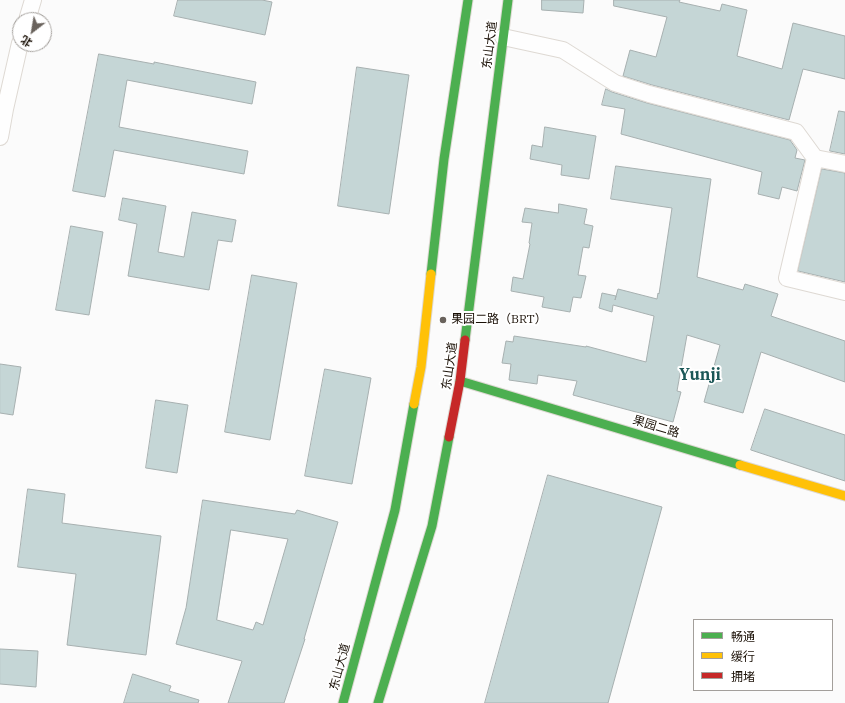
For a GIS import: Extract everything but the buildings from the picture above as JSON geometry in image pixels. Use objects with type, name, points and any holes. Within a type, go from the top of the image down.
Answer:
[{"type":"main road","name":"东山大道","points":[[343,703],[395,510],[419,375],[444,159],[468,0]]},
{"type":"main road","name":"东山大道","points":[[378,703],[432,526],[460,381],[508,0]]},
{"type":"main road","name":"果园二路","points":[[460,381],[845,496]]},
{"type":"street","points":[[29,12],[33,0]]},
{"type":"street","points":[[503,37],[563,50],[615,83],[649,94],[796,132],[815,158],[845,164]]},
{"type":"street","points":[[0,137],[18,52]]},
{"type":"street","points":[[815,158],[787,278],[845,292]]},
{"type":"traffic: fast","points":[[431,274],[444,159],[468,0]]},
{"type":"traffic: fast","points":[[465,340],[508,0]]},
{"type":"traffic: fast","points":[[460,381],[740,465]]},
{"type":"traffic: fast","points":[[343,703],[395,510],[414,404]]},
{"type":"traffic: fast","points":[[378,703],[432,526],[449,437]]},
{"type":"traffic: slow","points":[[414,404],[421,367],[431,274]]},
{"type":"traffic: slow","points":[[740,465],[845,496]]},
{"type":"traffic: jam","points":[[449,437],[460,381],[465,340]]},
{"type":"place","name":"果园二路（BRT）","points":[[443,320]]},
{"type":"district","name":"Yunji","points":[[700,375]]}]
